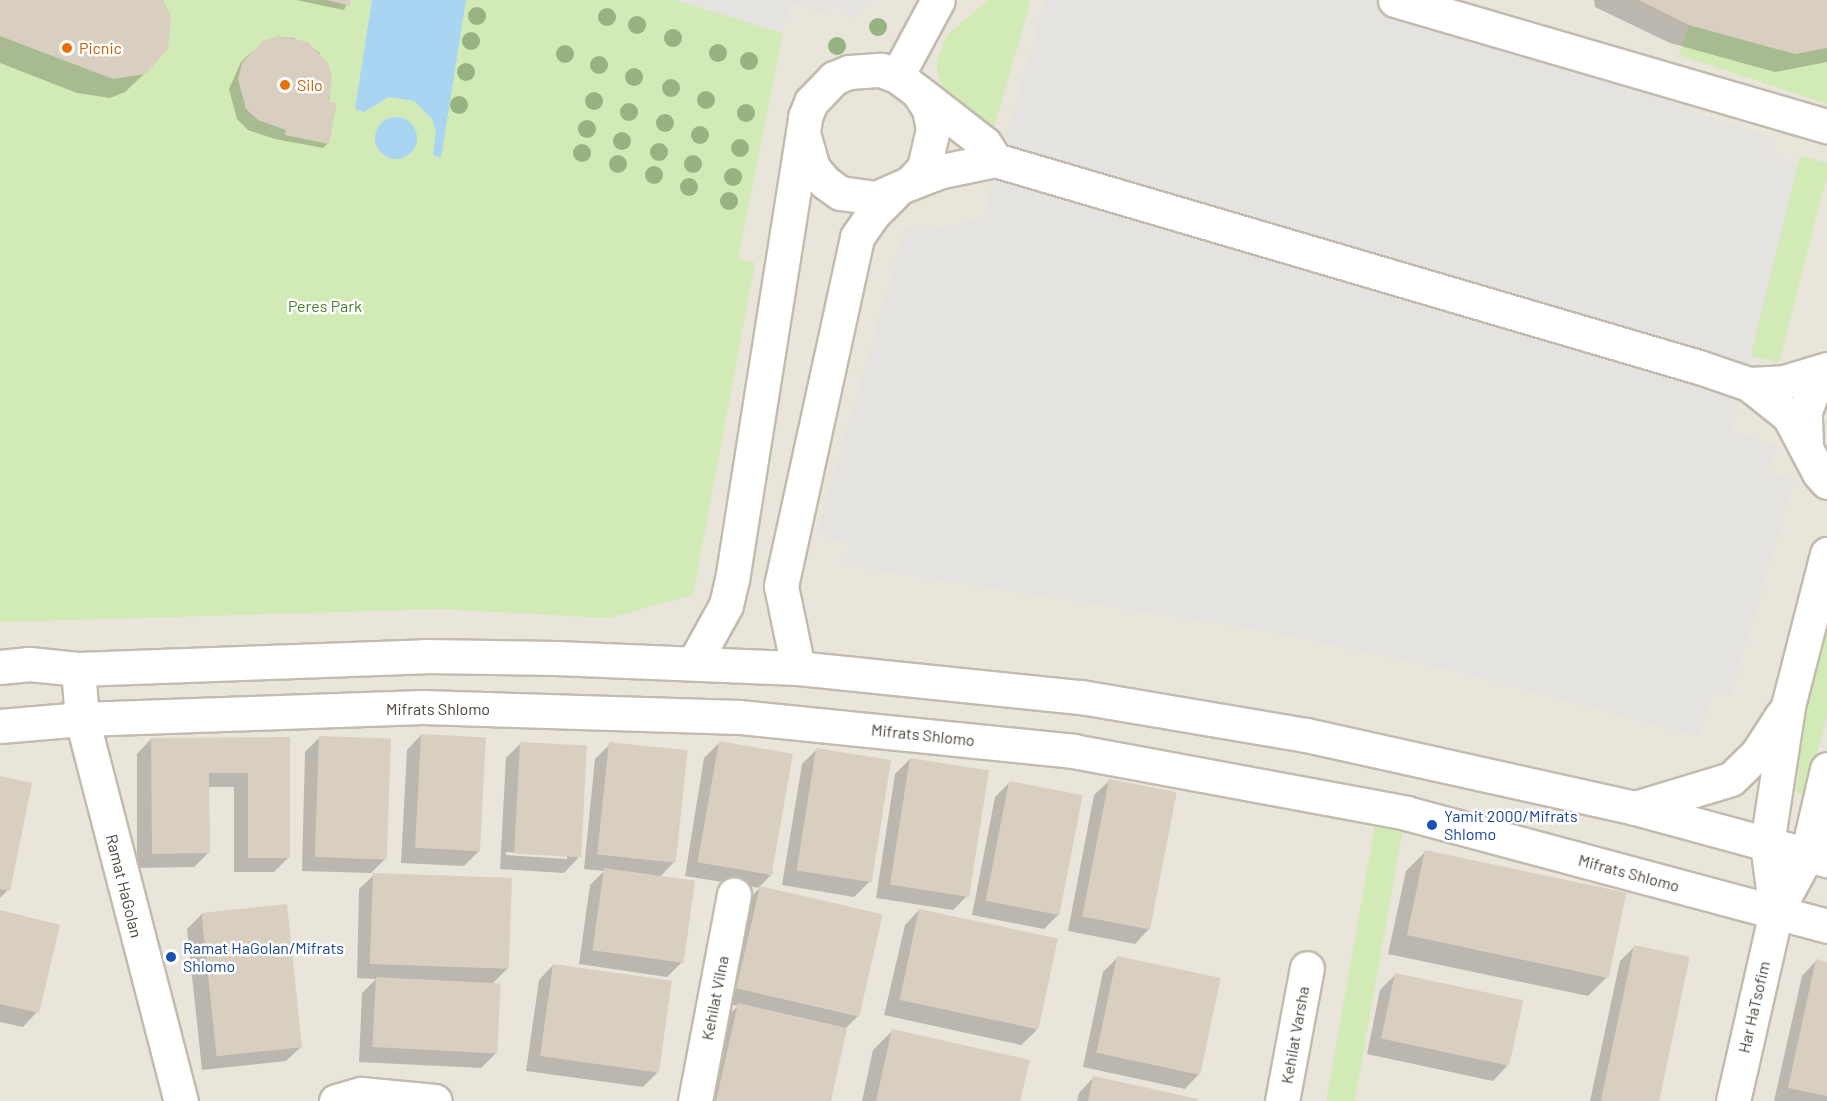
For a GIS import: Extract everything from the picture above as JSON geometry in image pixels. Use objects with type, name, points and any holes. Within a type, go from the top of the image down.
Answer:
[{"type":"street","points":[[798,668],[781,586],[857,237],[873,214],[924,168],[933,129],[908,84],[938,0]]},
{"type":"street","points":[[1395,0],[1827,126]]},
{"type":"street","points":[[694,663],[726,605],[732,580],[803,133],[811,102],[834,78],[865,69],[908,84],[950,121],[985,144],[995,160]]},
{"type":"street","points":[[803,133],[813,168],[840,193],[858,198],[902,188],[942,171],[995,160],[1749,384],[1784,382],[1827,370]]},
{"type":"street","points":[[1808,454],[1803,433],[1805,411],[1814,388],[1827,370]]},
{"type":"street","points":[[1749,384],[1789,417],[1808,454],[1827,482]]},
{"type":"street","points":[[1635,808],[1731,780],[1757,754],[1788,706],[1827,554]]},
{"type":"street","points":[[0,667],[29,664],[78,669],[425,656],[694,663],[798,668],[1081,697],[1250,724],[1635,808],[1817,857]]},
{"type":"street","name":"Ramat HaGolan","points":[[78,669],[81,719],[181,1101]]},
{"type":"street","name":"Har HaTsofim","points":[[1733,1101],[1776,912],[1767,844],[1788,706]]},
{"type":"street","name":"Mifrats Shlomo","points":[[0,726],[81,719],[423,707],[740,717],[1073,750],[1406,813],[1827,926]]},
{"type":"street","name":"Har HaTsofim","points":[[1776,912],[1817,857],[1827,769]]},
{"type":"street","name":"Kehilat Vilna","points":[[695,1101],[734,895]]},
{"type":"street","name":"Kehilat Varsha","points":[[1282,1101],[1307,968]]},
{"type":"street","points":[[336,1101],[361,1094],[435,1101]]},
{"type":"shaded area","points":[[0,0],[1827,0],[1827,1101],[0,1101]]},
{"type":"shaded area","points":[[676,0],[871,0],[852,19],[834,4],[821,12],[790,3],[783,33]]},
{"type":"shaded area","points":[[1045,0],[1434,0],[1686,71],[1677,107],[1777,139],[1772,156],[1798,164],[1732,432],[1776,445],[1769,472],[1795,479],[1730,697],[1712,693],[1700,737],[1460,672],[1260,630],[844,565],[849,544],[816,535],[905,228],[926,232],[983,217]]},
{"type":"green space","name":"Peres Park","points":[[0,0],[676,0],[783,33],[738,258],[755,263],[693,595],[609,618],[439,609],[0,622]]},
{"type":"green space","points":[[988,0],[1031,0],[994,128],[977,123],[951,104],[937,73],[937,61],[946,36]]},
{"type":"green space","points":[[1827,0],[1827,104],[1679,55],[1689,25]]},
{"type":"green space","points":[[1800,156],[1827,163],[1827,175],[1779,363],[1749,355]]},
{"type":"green space","points":[[1827,629],[1827,715],[1806,797],[1796,792],[1806,710]]},
{"type":"green space","points":[[1378,808],[1406,813],[1355,1101],[1326,1101]]},
{"type":"water","points":[[372,0],[466,0],[441,158],[433,155],[436,131],[432,119],[414,101],[389,97],[364,112],[355,109]]},
{"type":"water","points":[[396,117],[411,123],[417,138],[411,153],[396,159],[381,153],[375,138],[381,123]]},
{"type":"building","points":[[0,0],[163,0],[171,16],[168,49],[146,74],[113,79],[0,36]]},
{"type":"building","points":[[327,0],[351,0],[350,6]]},
{"type":"building","points":[[1639,0],[1827,0],[1827,48],[1795,54],[1689,25]]},
{"type":"building","name":"Silo","points":[[279,36],[308,42],[328,63],[332,77],[329,102],[337,103],[329,144],[285,135],[286,130],[258,120],[246,109],[238,79],[242,63],[264,40]]},
{"type":"building","points":[[421,734],[486,737],[480,851],[415,848]]},
{"type":"building","points":[[319,736],[391,739],[387,859],[315,857]]},
{"type":"building","points":[[290,737],[290,858],[248,858],[248,773],[209,773],[210,853],[152,854],[151,738]]},
{"type":"building","points":[[719,741],[793,754],[772,875],[698,862]]},
{"type":"building","points":[[520,742],[587,746],[581,857],[514,854]]},
{"type":"building","points":[[609,742],[688,750],[676,863],[597,854]]},
{"type":"building","points":[[816,748],[891,760],[872,882],[797,870]]},
{"type":"building","points":[[910,758],[989,771],[969,897],[890,884]]},
{"type":"building","points":[[0,776],[32,783],[10,891],[0,889]]},
{"type":"building","points":[[1109,779],[1177,792],[1150,930],[1082,916]]},
{"type":"building","points":[[1009,781],[1083,795],[1059,915],[986,901]]},
{"type":"building","points":[[1425,850],[1626,893],[1608,978],[1407,935]]},
{"type":"building","points":[[604,868],[695,881],[684,963],[592,950]]},
{"type":"building","points":[[373,873],[512,878],[509,969],[370,964]]},
{"type":"building","points":[[760,886],[883,914],[859,1017],[736,988]]},
{"type":"building","points":[[287,904],[302,1047],[217,1056],[201,913]]},
{"type":"building","points":[[919,909],[1058,939],[1039,1029],[900,1000]]},
{"type":"building","points":[[0,910],[60,925],[39,1013],[0,1004]]},
{"type":"building","points":[[1634,945],[1690,957],[1659,1101],[1601,1101]]},
{"type":"building","points":[[1117,956],[1221,978],[1200,1075],[1096,1053]]},
{"type":"building","points":[[1816,959],[1827,962],[1827,1096],[1788,1088]]},
{"type":"building","points":[[553,964],[672,981],[659,1073],[540,1056]]},
{"type":"building","points":[[1395,973],[1523,1000],[1509,1066],[1381,1039]]},
{"type":"building","points":[[376,977],[501,984],[497,1053],[372,1047]]},
{"type":"building","points":[[738,1003],[847,1028],[831,1101],[716,1101]]},
{"type":"building","points":[[892,1029],[1030,1060],[1020,1101],[876,1101]]},
{"type":"building","points":[[1093,1076],[1198,1099],[1197,1101],[1088,1101]]},
{"type":"place","name":"Picnic","points":[[67,48]]},
{"type":"place","name":"Silo","points":[[285,85]]},
{"type":"place","name":"Yamit 2000/Mifrats Shlomo","points":[[1432,825]]},
{"type":"place","name":"Ramat HaGolan/Mifrats Shlomo","points":[[171,957]]}]
